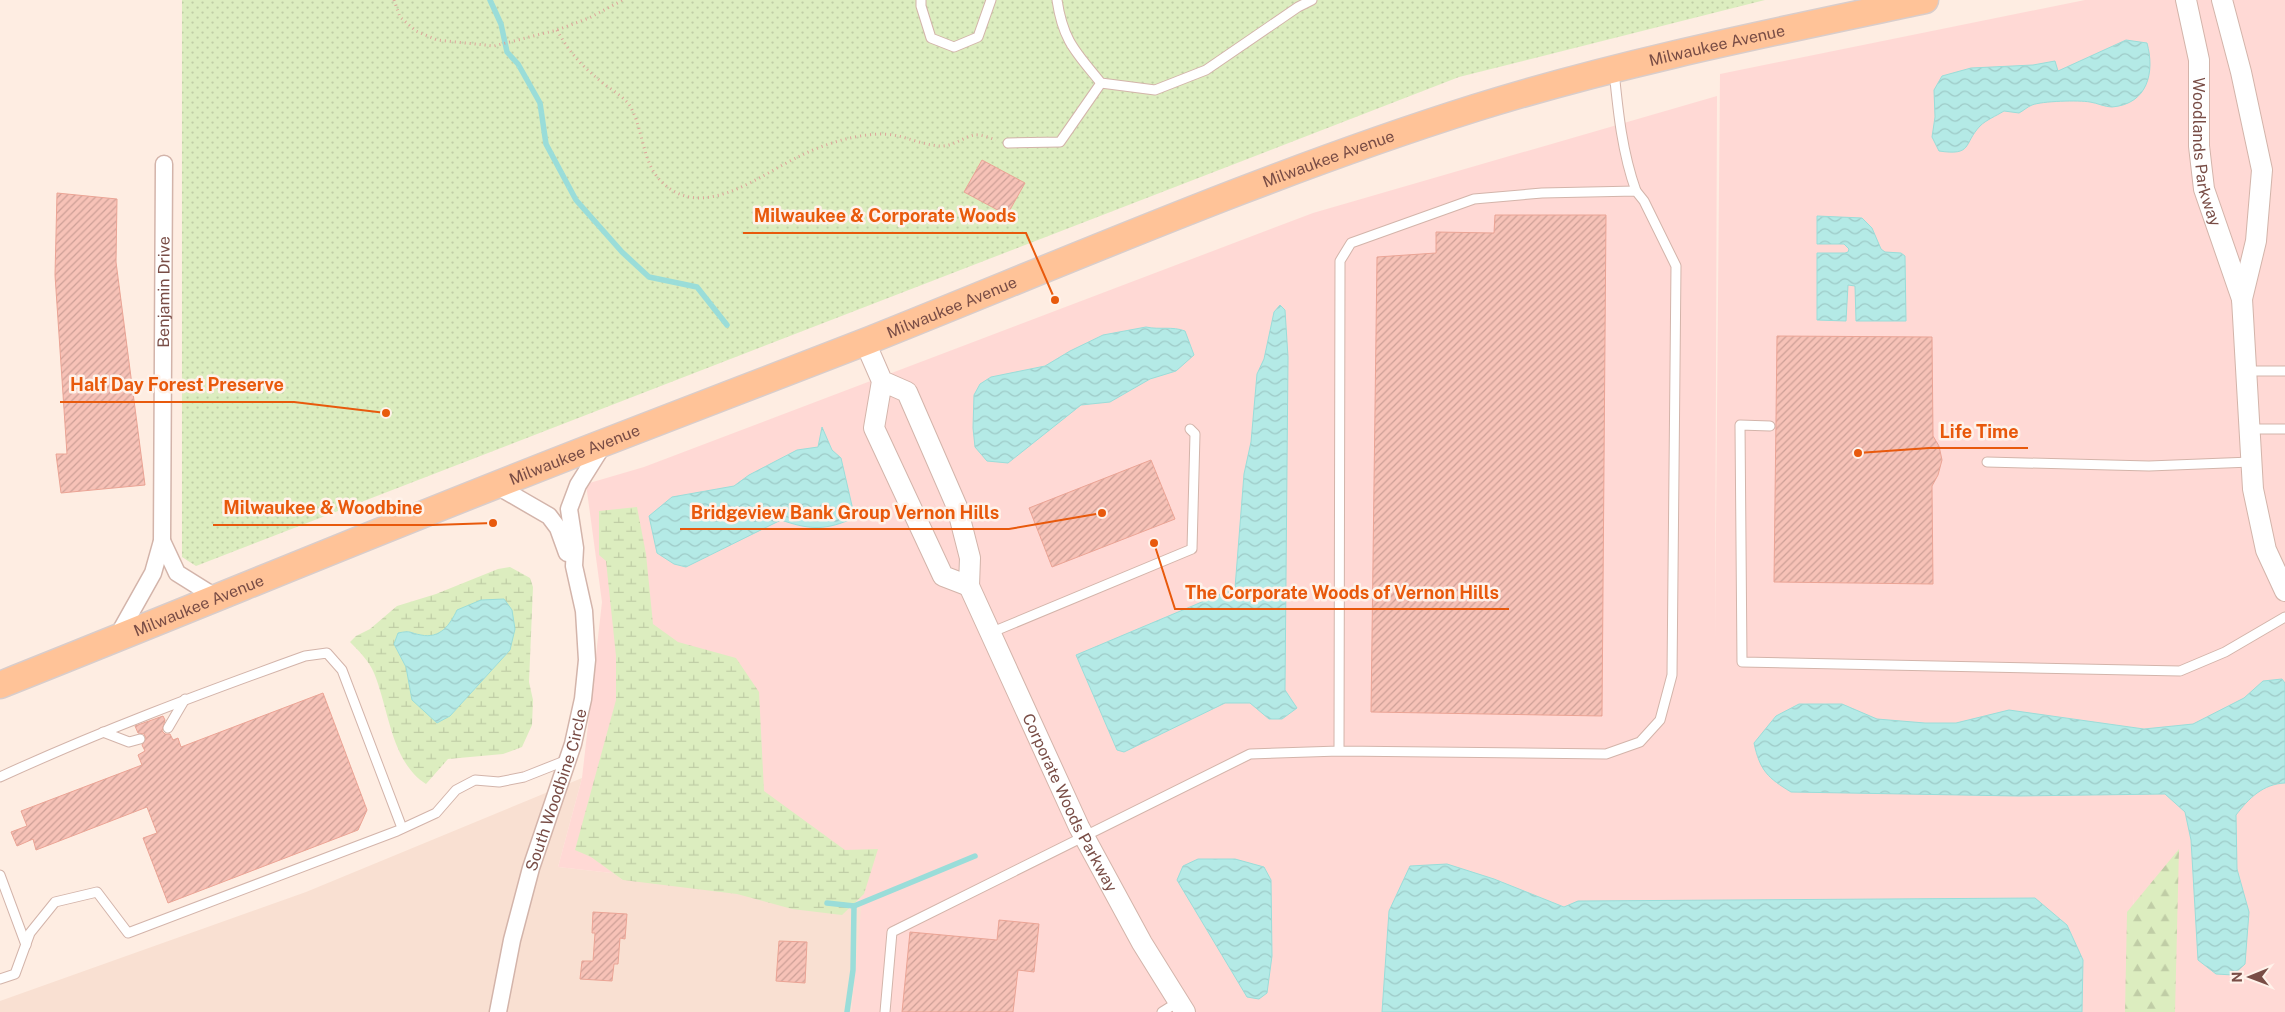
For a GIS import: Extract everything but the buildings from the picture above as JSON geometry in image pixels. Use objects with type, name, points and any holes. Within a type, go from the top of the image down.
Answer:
[{"type":"main road","name":"Milwaukee Avenue","points":[[0,685],[605,442],[865,342],[1142,230],[1367,144],[1475,108],[1614,69],[1716,44],[1925,0]]},
{"type":"street","name":"Woodlands Parkway","points":[[2186,0],[2199,60],[2199,146],[2204,189],[2242,299],[2248,428],[2253,489],[2259,526],[2266,550],[2285,591]]},
{"type":"street","name":"Woodlands Parkway","points":[[2222,0],[2241,72],[2262,170],[2256,241],[2242,299]]},
{"type":"street","name":"Benjamin Drive","points":[[116,639],[153,573],[162,541],[164,164]]},
{"type":"street","points":[[865,342],[882,381],[874,428],[943,576],[969,586]]},
{"type":"street","name":"Corporate Woods Parkway","points":[[882,381],[907,392],[957,508],[970,558],[969,586],[1085,837],[1175,1009]]},
{"type":"street","name":"South Woodbine Circle","points":[[498,1012],[512,940],[531,868],[568,760],[583,699],[587,660],[584,611],[574,566],[575,548],[569,509],[578,485],[605,442]]},
{"type":"street","name":"South Woodbine Circle","points":[[497,486],[548,516],[558,528],[566,552],[574,566]]},
{"type":"street","name":"Benjamin Drive","points":[[162,541],[178,573],[217,598]]},
{"type":"lane","points":[[921,0],[930,38],[954,47],[978,37],[991,0]]},
{"type":"lane","points":[[1056,0],[1060,20],[1068,41],[1101,83],[1155,90],[1206,70],[1299,3],[1312,0]]},
{"type":"lane","points":[[885,1012],[892,932],[1250,754],[1339,751],[1606,754],[1640,742],[1660,720],[1672,676],[1676,266],[1644,201],[1636,190],[1628,170],[1618,114],[1614,69]]},
{"type":"lane","points":[[1008,143],[1060,142],[1101,83]]},
{"type":"lane","points":[[1339,751],[1340,261],[1351,243],[1474,199],[1542,193],[1636,190]]},
{"type":"lane","points":[[2246,371],[2285,371]]},
{"type":"lane","points":[[1770,426],[1740,425],[1742,662],[2180,671],[2225,652],[2285,617]]},
{"type":"lane","points":[[2248,428],[2285,429]]},
{"type":"lane","points":[[990,633],[1192,549],[1195,434],[1190,429]]},
{"type":"lane","points":[[1987,462],[2149,466],[2251,462]]},
{"type":"lane","points":[[0,778],[103,732],[185,699],[305,656],[327,653],[342,670],[402,828]]},
{"type":"lane","points":[[168,728],[185,699]]},
{"type":"lane","points":[[103,732],[130,742],[140,739]]},
{"type":"lane","points":[[0,979],[15,974],[30,933],[55,902],[97,892],[128,933],[402,828],[436,813],[456,790],[475,780],[500,782],[524,777],[568,760]]},
{"type":"lane","points":[[0,875],[26,945]]},
{"type":"path","points":[[394,0],[400,17],[416,31],[437,40],[498,45],[558,30],[589,18],[623,0]]},
{"type":"path","points":[[558,30],[568,51],[629,104],[639,124],[650,160],[659,178],[673,190],[686,196],[702,198],[721,195],[747,184],[806,153],[846,139],[869,135],[896,135],[944,146],[976,135],[1008,143]]},
{"type":"shaded area","points":[[2085,0],[2285,0],[2285,1012],[2132,1012],[2134,894],[2129,1012],[851,1012],[862,901],[558,867],[582,778],[602,602],[586,484],[644,467],[1313,213],[1717,96],[1715,639],[1720,74]]},
{"type":"shaded area","points":[[582,778],[558,867],[863,901],[851,1012],[0,1012],[0,1001],[306,892]]},
{"type":"green space","points":[[182,0],[1765,0],[1459,77],[196,566],[182,557]]},
{"type":"green space","points":[[637,507],[646,554],[653,624],[678,642],[736,658],[759,692],[764,791],[845,850],[878,849],[864,894],[842,915],[792,909],[737,894],[623,880],[591,857],[575,850],[616,700],[616,656],[606,561],[599,555],[599,511]]},
{"type":"green space","points":[[510,567],[530,578],[533,587],[529,682],[533,700],[532,725],[522,747],[503,754],[448,759],[426,784],[414,774],[398,749],[374,673],[367,660],[350,642],[356,636],[370,629],[397,606],[436,594],[498,569]],"holes":[[[458,610],[510,650],[450,716],[412,700],[406,667],[394,644],[398,633],[409,632],[428,636],[439,633],[448,626]]]},
{"type":"green space","points":[[2179,849],[2175,1012],[2125,1012],[2127,912]]},
{"type":"water","points":[[2126,40],[2147,43],[2149,54],[2150,65],[2146,85],[2134,100],[2124,105],[2112,107],[2085,101],[2061,101],[2032,105],[2019,113],[2004,111],[1980,126],[1962,150],[1957,152],[1939,151],[1932,137],[1935,117],[1934,90],[1942,76],[1971,68],[2033,65],[2055,61],[2058,71]]},
{"type":"water","points":[[1817,216],[1862,218],[1872,228],[1881,249],[1885,252],[1901,253],[1905,256],[1906,321],[1856,321],[1855,286],[1848,285],[1846,321],[1817,320],[1817,253],[1845,253],[1849,249],[1844,244],[1817,244]]},
{"type":"water","points":[[1280,305],[1285,310],[1288,357],[1285,690],[1297,708],[1282,719],[1269,719],[1250,703],[1225,703],[1124,752],[1117,750],[1076,655],[1235,588],[1244,474],[1251,442],[1257,374],[1264,359],[1274,312]]},
{"type":"water","points":[[1146,327],[1185,331],[1194,355],[1176,371],[1150,379],[1110,402],[1081,405],[1008,463],[987,461],[975,447],[973,428],[974,395],[980,384],[991,377],[1045,366],[1103,335]]},
{"type":"water","points":[[822,427],[832,450],[841,458],[853,510],[849,520],[840,524],[815,528],[781,520],[686,567],[674,564],[657,553],[649,516],[672,497],[734,486],[749,475],[797,450],[818,447]]},
{"type":"water","points":[[504,599],[512,610],[515,629],[510,650],[450,716],[437,723],[412,700],[406,667],[394,644],[398,633],[408,632],[428,636],[434,635],[448,626],[457,610],[481,600]]},
{"type":"water","points":[[2282,679],[2285,683],[2285,783],[2263,789],[2246,803],[2236,815],[2237,869],[2249,912],[2245,964],[2233,975],[2216,974],[2198,960],[2191,840],[2185,812],[2165,794],[2018,796],[1791,792],[1766,773],[1756,753],[1754,743],[1776,716],[1799,704],[1842,704],[1877,719],[1925,723],[1956,723],[2009,710],[2144,729],[2193,724],[2244,698],[2263,681]]},
{"type":"water","points":[[1198,859],[1235,859],[1264,867],[1271,880],[1272,956],[1267,993],[1259,999],[1247,997],[1177,880],[1183,866]]},
{"type":"water","points":[[1447,864],[1494,879],[1564,907],[1578,901],[2035,898],[2067,925],[2083,960],[2082,1012],[1382,1012],[1389,911],[1410,866]]},
{"type":"waterway","points":[[490,0],[501,24],[507,52],[518,64],[540,103],[546,144],[576,200],[622,252],[649,277],[697,287],[727,325]]},
{"type":"waterway","points":[[827,903],[854,906],[975,856]]},
{"type":"waterway","points":[[847,1012],[853,970],[854,906]]},
{"type":"place","name":"Milwaukee & Corporate Woods","points":[[1055,300]]},
{"type":"place","name":"Half Day Forest Preserve","points":[[386,413]]},
{"type":"place","name":"Life Time","points":[[1858,453]]},
{"type":"place","name":"Bridgeview Bank Group Vernon Hills","points":[[1102,513]]},
{"type":"place","name":"Milwaukee & Woodbine","points":[[493,523]]},
{"type":"place","name":"The Corporate Woods of Vernon Hills","points":[[1154,543]]}]
